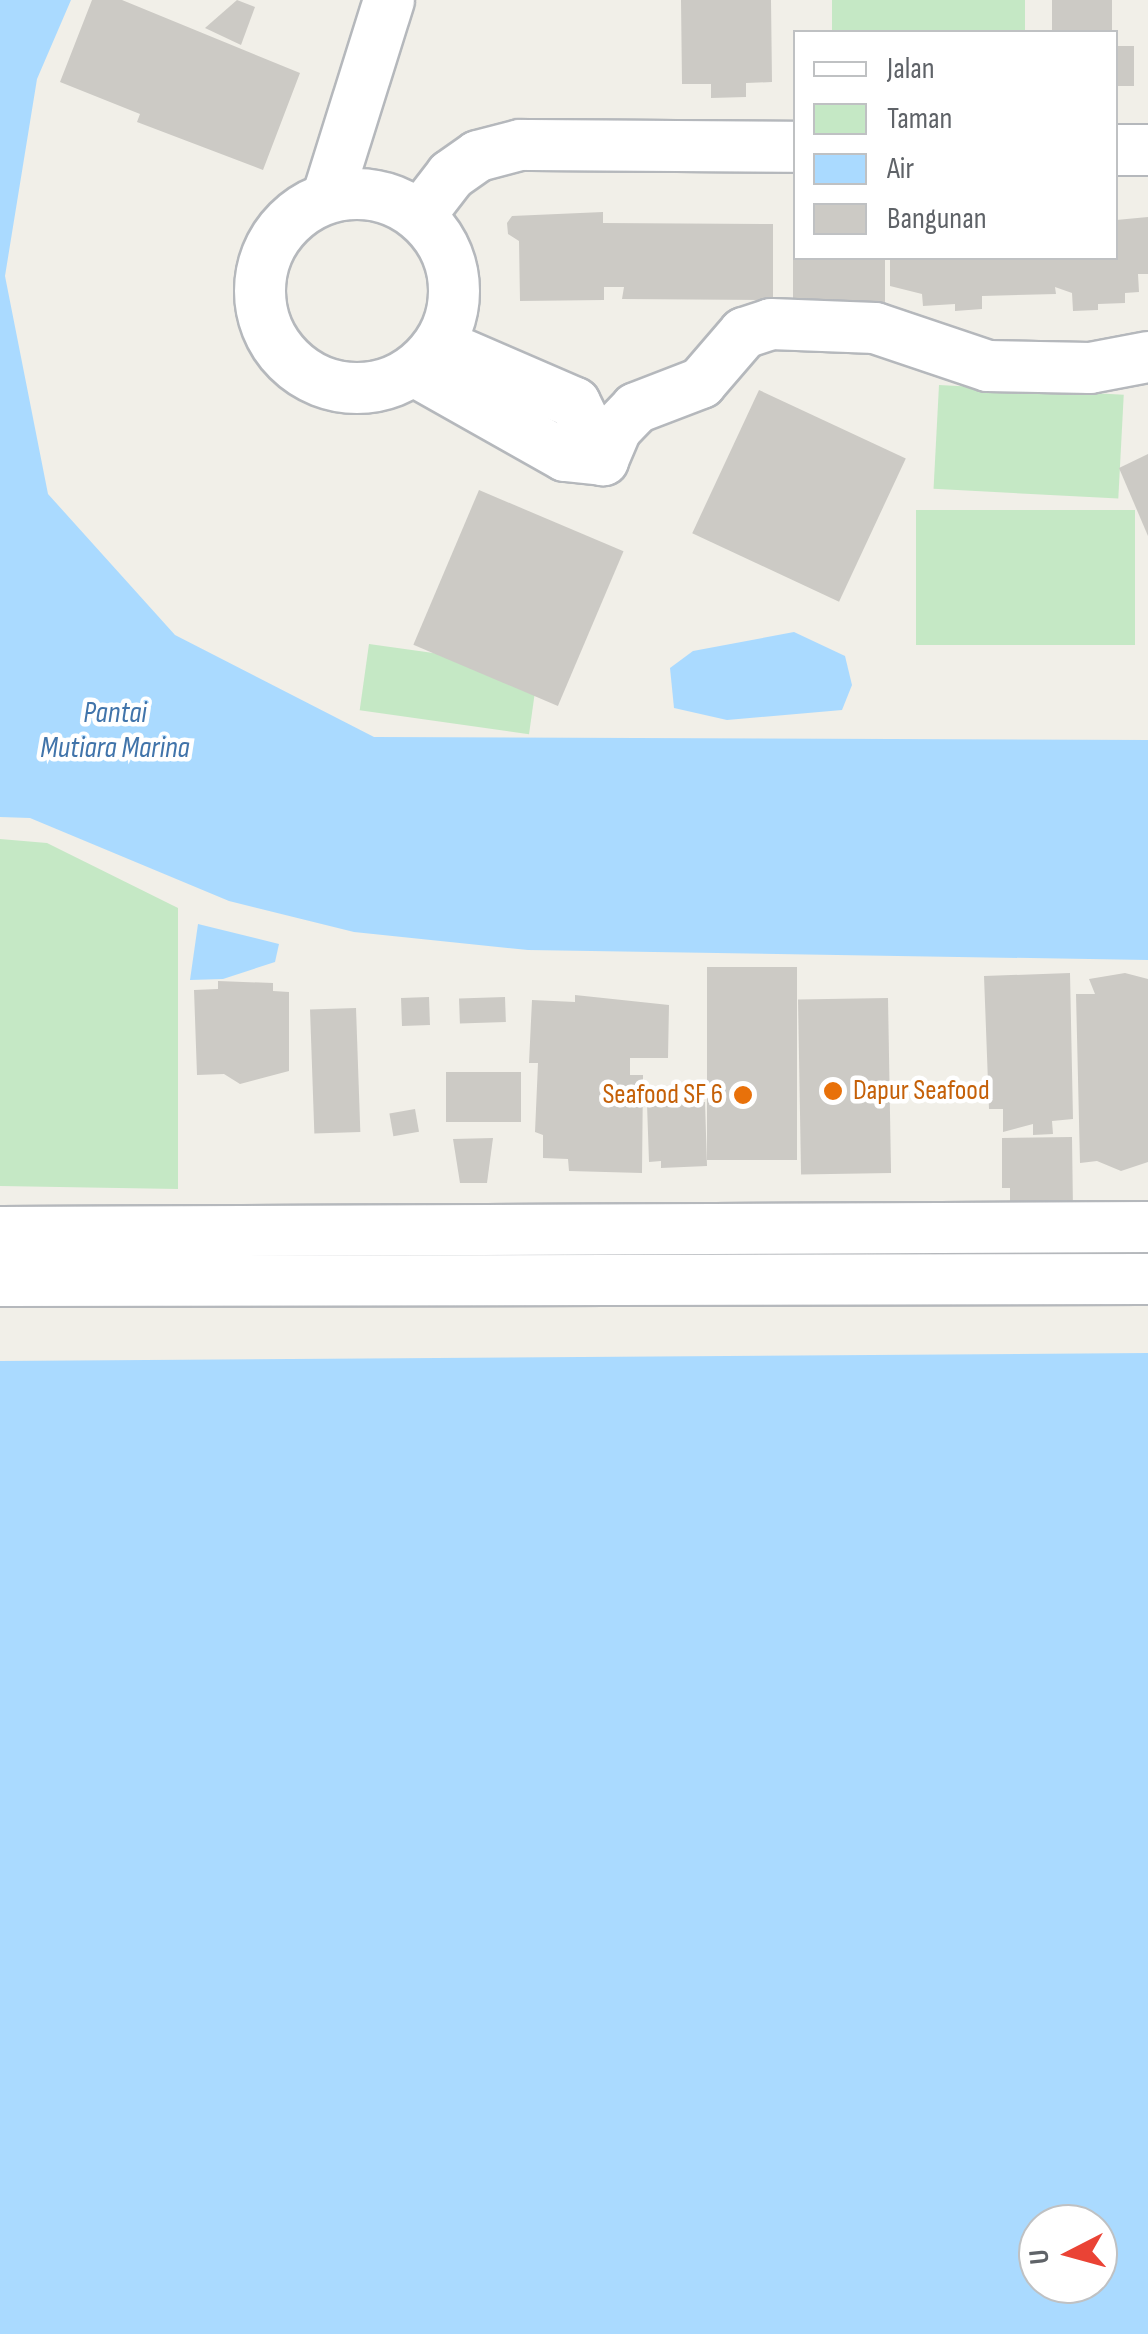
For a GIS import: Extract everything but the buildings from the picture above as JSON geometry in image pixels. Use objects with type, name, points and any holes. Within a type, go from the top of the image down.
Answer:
[{"type":"street","points":[[328,195],[389,0]]},
{"type":"street","points":[[420,214],[451,175],[478,156],[520,145],[793,147]]},
{"type":"street","points":[[1118,150],[1148,150]]},
{"type":"street","points":[[377,192],[420,214],[448,252],[456,299],[428,358],[370,390],[322,384],[282,356],[261,312],[262,264],[286,221],[328,195],[377,192]]},
{"type":"street","points":[[428,358],[565,456],[603,460],[616,429],[636,408],[701,383],[744,332],[771,324],[874,328],[988,366],[1090,368],[1148,357]]},
{"type":"street","points":[[0,1232],[1148,1227]]},
{"type":"street","points":[[0,1281],[1148,1279]]},
{"type":"green space","points":[[832,0],[1025,0],[1025,30],[832,30]]},
{"type":"green space","points":[[939,385],[1124,395],[1118,499],[934,489]]},
{"type":"green space","points":[[916,510],[1135,510],[1135,645],[916,645]]},
{"type":"green space","points":[[369,644],[538,668],[529,734],[360,710]]},
{"type":"green space","points":[[0,839],[47,843],[178,908],[178,1189],[0,1186]]},
{"type":"water","name":"Pantai Mutiara Marina","points":[[0,0],[71,0],[37,79],[5,276],[48,494],[175,635],[374,737],[1148,740],[1148,960],[528,950],[354,932],[229,901],[30,818],[0,817]]},
{"type":"water","points":[[794,632],[845,656],[852,685],[842,710],[727,720],[674,708],[670,668],[693,651]]},
{"type":"water","points":[[198,924],[279,944],[275,962],[223,979],[190,980]]},
{"type":"water","points":[[1148,1353],[1148,2334],[0,2334],[0,1361]]},
{"type":"place","name":"Dapur Seafood","points":[[833,1091]]},
{"type":"place","name":"Seafood SF 6","points":[[743,1095]]}]
